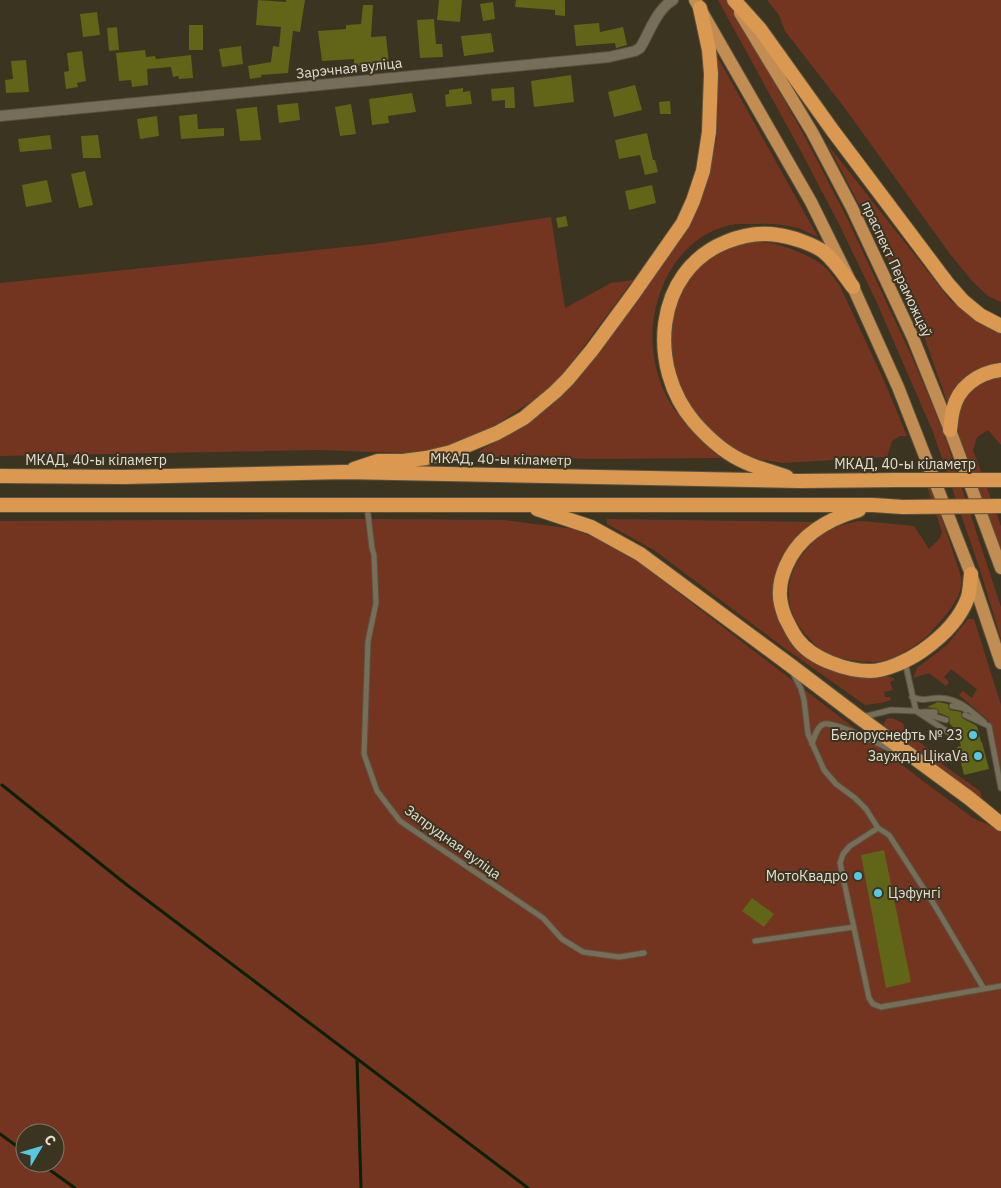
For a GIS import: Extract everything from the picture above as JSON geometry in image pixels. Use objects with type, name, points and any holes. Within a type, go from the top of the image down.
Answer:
[{"type":"highway","points":[[733,0],[760,29],[948,284],[963,301],[980,315],[1001,326]]},
{"type":"highway","points":[[344,472],[378,461],[403,461],[451,452],[497,433],[524,418],[555,392],[592,350],[683,223],[703,171],[709,132],[711,74],[709,50],[700,3]]},
{"type":"highway","points":[[800,481],[746,463],[710,439],[693,421],[680,403],[671,384],[665,362],[664,326],[668,310],[674,291],[682,276],[693,263],[706,252],[720,244],[753,234],[785,236],[805,242],[823,252],[837,265],[854,287]]},
{"type":"highway","points":[[950,430],[953,409],[965,387],[980,376],[1001,370]]},
{"type":"highway","name":"МКАД, 40-ы кіламетр","points":[[0,476],[124,477],[344,472],[800,481],[1001,480]]},
{"type":"highway","points":[[0,505],[1001,506]]},
{"type":"highway","points":[[873,505],[828,521],[813,530],[790,557],[783,574],[780,592],[782,609],[788,624],[799,641],[814,654],[832,664],[855,670],[872,671],[905,661],[928,647],[955,622],[968,596],[972,574]]},
{"type":"highway","points":[[525,506],[591,527],[640,554],[969,798],[1001,824]]},
{"type":"main road","name":"праспект Пераможцаў","points":[[733,0],[812,132],[852,208],[913,338],[950,430],[1001,568]]},
{"type":"main road","points":[[700,3],[811,202],[854,287],[898,387],[972,574],[1001,663]]},
{"type":"street","name":"Зарэчная вуліца","points":[[0,116],[609,57],[640,48],[661,10],[673,0]]},
{"type":"lane","name":"Запрудная вуліца","points":[[367,505],[374,555],[376,603],[368,641],[364,754],[377,792],[400,821],[544,918],[562,939],[583,952],[618,957],[644,953]]},
{"type":"lane","points":[[905,661],[916,711],[948,732],[957,731]]},
{"type":"lane","points":[[790,665],[804,700],[808,734],[824,770],[836,784],[856,798],[866,809],[878,828],[890,835],[984,989]]},
{"type":"lane","points":[[912,697],[921,701],[938,698],[952,699],[964,705],[989,726],[1001,788]]},
{"type":"lane","points":[[952,706],[963,708],[989,726]]},
{"type":"lane","points":[[860,718],[890,710],[935,712]]},
{"type":"lane","points":[[916,711],[946,720]]},
{"type":"lane","points":[[965,715],[989,726]]},
{"type":"lane","points":[[812,745],[820,726],[825,724],[837,726],[922,764]]},
{"type":"lane","points":[[977,726],[989,726]]},
{"type":"lane","points":[[878,828],[850,846],[843,854],[840,863],[869,998],[874,1004],[881,1007],[1001,986]]},
{"type":"lane","points":[[755,941],[854,928]]},
{"type":"shaded area","points":[[718,0],[728,0],[806,139],[847,218],[912,357],[942,428],[1001,607],[1001,639],[981,573],[933,432],[877,303],[839,224]]},
{"type":"shaded area","points":[[767,0],[1001,0],[1001,302],[988,296],[972,281],[950,254],[844,107],[785,31],[779,15]]},
{"type":"shaded area","points":[[713,49],[818,237],[797,228],[776,224],[736,224],[722,227],[708,233],[686,250],[669,273],[663,285],[655,310],[652,333],[654,356],[659,378],[674,409],[696,435],[721,458],[600,459],[481,457],[479,452],[484,448],[544,412],[587,367],[615,330],[709,172],[717,137],[718,93]]},
{"type":"shaded area","points":[[828,145],[951,301],[980,323],[1001,333],[1001,363],[983,368],[969,375],[947,402],[916,313]]},
{"type":"shaded area","points":[[551,217],[565,308],[611,283],[633,280],[567,369],[552,385],[532,401],[491,428],[448,448],[404,457],[399,453],[320,450],[0,456],[0,283],[374,244]]},
{"type":"shaded area","points":[[750,242],[777,244],[806,255],[825,267],[840,286],[885,383],[907,436],[900,436],[892,441],[887,457],[783,463],[758,459],[741,453],[724,444],[707,430],[670,376],[667,316],[697,264],[731,245]]},
{"type":"shaded area","points":[[1001,376],[1001,445],[988,430],[977,437],[973,450],[1001,526],[1001,551],[957,425],[958,411],[968,392],[978,384]]},
{"type":"shaded area","points":[[914,435],[959,570],[960,592],[948,612],[928,635],[919,643],[900,654],[877,662],[831,655],[815,645],[800,628],[794,617],[789,595],[793,572],[798,561],[816,540],[833,529],[856,521],[914,526],[929,549],[940,538],[942,532],[911,436]]},
{"type":"shaded area","points":[[607,519],[816,522],[774,585],[774,607],[782,627],[800,651],[828,670],[862,678],[885,676],[894,678],[890,682],[893,690],[884,692],[885,697],[890,697],[891,700],[865,705],[783,647],[654,550],[607,524]]},
{"type":"shaded area","points":[[505,520],[575,529],[624,551],[927,784],[973,818],[1001,832],[1001,1188],[0,1188],[0,521]]},
{"type":"shaded area","points":[[968,619],[974,619],[1001,705],[1001,771],[989,721],[959,695],[963,691],[972,698],[977,689],[951,669],[944,677],[949,682],[946,686],[929,673],[913,678],[917,668],[947,645]]},
{"type":"shaded area","points":[[892,718],[903,723],[905,731],[940,758],[942,764],[980,791],[982,799],[883,726],[886,719]]},
{"type":"building","points":[[258,0],[286,2],[286,0],[305,0],[300,32],[293,31],[288,73],[261,75],[262,77],[250,79],[248,66],[271,62],[273,46],[279,47],[281,27],[256,25]]},
{"type":"building","points":[[439,0],[462,0],[460,22],[437,20]]},
{"type":"building","points":[[516,0],[565,0],[565,16],[555,15],[555,10],[515,7]]},
{"type":"building","points":[[493,2],[495,19],[483,21],[480,4]]},
{"type":"building","points":[[363,5],[373,5],[371,37],[386,36],[389,63],[354,66],[354,59],[322,61],[318,31],[346,29],[346,25],[361,24]]},
{"type":"building","points":[[97,12],[100,35],[83,37],[80,14]]},
{"type":"building","points":[[434,19],[436,44],[442,44],[443,57],[420,58],[417,20]]},
{"type":"building","points":[[599,23],[600,32],[623,27],[627,45],[616,48],[615,43],[576,46],[574,25]]},
{"type":"building","points":[[189,25],[203,25],[203,50],[189,50]]},
{"type":"building","points":[[117,27],[119,50],[109,51],[107,28]]},
{"type":"building","points":[[491,33],[494,52],[464,56],[461,36]]},
{"type":"building","points":[[241,46],[243,64],[222,67],[219,49]]},
{"type":"building","points":[[145,50],[146,57],[155,56],[156,59],[191,55],[193,78],[179,79],[178,76],[173,77],[171,67],[147,69],[148,85],[132,87],[131,80],[119,81],[116,53]]},
{"type":"building","points":[[82,51],[86,81],[77,83],[78,87],[66,89],[64,72],[69,71],[67,53]]},
{"type":"building","points":[[26,60],[29,92],[6,93],[5,80],[13,79],[11,61]]},
{"type":"building","points":[[571,75],[574,102],[534,107],[531,81]]},
{"type":"building","points":[[635,85],[642,110],[614,117],[608,92]]},
{"type":"building","points":[[514,87],[515,108],[505,108],[505,100],[492,101],[491,89]]},
{"type":"building","points":[[463,88],[463,92],[470,91],[472,104],[446,107],[445,95],[449,94],[449,90]]},
{"type":"building","points":[[412,93],[416,112],[388,116],[389,123],[372,125],[369,99]]},
{"type":"building","points":[[670,101],[671,114],[660,114],[659,102]]},
{"type":"building","points":[[298,103],[300,120],[279,123],[277,105]]},
{"type":"building","points":[[351,104],[356,134],[340,136],[335,107]]},
{"type":"building","points":[[257,107],[261,140],[240,141],[236,109]]},
{"type":"building","points":[[197,114],[198,129],[224,128],[224,136],[181,139],[179,116]]},
{"type":"building","points":[[157,116],[159,136],[140,139],[137,119]]},
{"type":"building","points":[[647,133],[653,160],[655,160],[658,172],[645,175],[640,155],[619,159],[615,140]]},
{"type":"building","points":[[50,135],[52,149],[20,152],[18,139]]},
{"type":"building","points":[[98,135],[101,158],[83,158],[81,136]]},
{"type":"building","points":[[85,171],[93,205],[79,208],[71,174]]},
{"type":"building","points":[[47,180],[52,202],[26,207],[22,185]]},
{"type":"building","points":[[652,185],[656,203],[629,210],[625,191]]},
{"type":"building","points":[[566,216],[568,226],[558,228],[556,218]]},
{"type":"building","points":[[938,702],[948,704],[950,710],[961,712],[962,718],[977,726],[989,769],[964,775],[957,747],[961,746],[958,735],[961,733],[961,730],[958,727],[953,727],[949,723],[949,717],[939,713],[938,709],[927,707]]},
{"type":"building","points":[[884,850],[911,982],[886,988],[861,855]]},
{"type":"building","points":[[752,898],[774,914],[764,927],[742,911]]},
{"type":"waterway","points":[[2,785],[127,885],[528,1188]]},
{"type":"waterway","points":[[357,1059],[361,1188]]},
{"type":"waterway","points":[[0,1134],[15,1145]]},
{"type":"waterway","points":[[54,1173],[75,1188]]},
{"type":"place","name":"Белоруснефть № 23","points":[[973,735]]},
{"type":"place","name":"Заужды ЦікаVа","points":[[978,756]]},
{"type":"place","name":"МотоКвадро","points":[[858,876]]},
{"type":"place","name":"Цэфунгі","points":[[878,893]]}]
